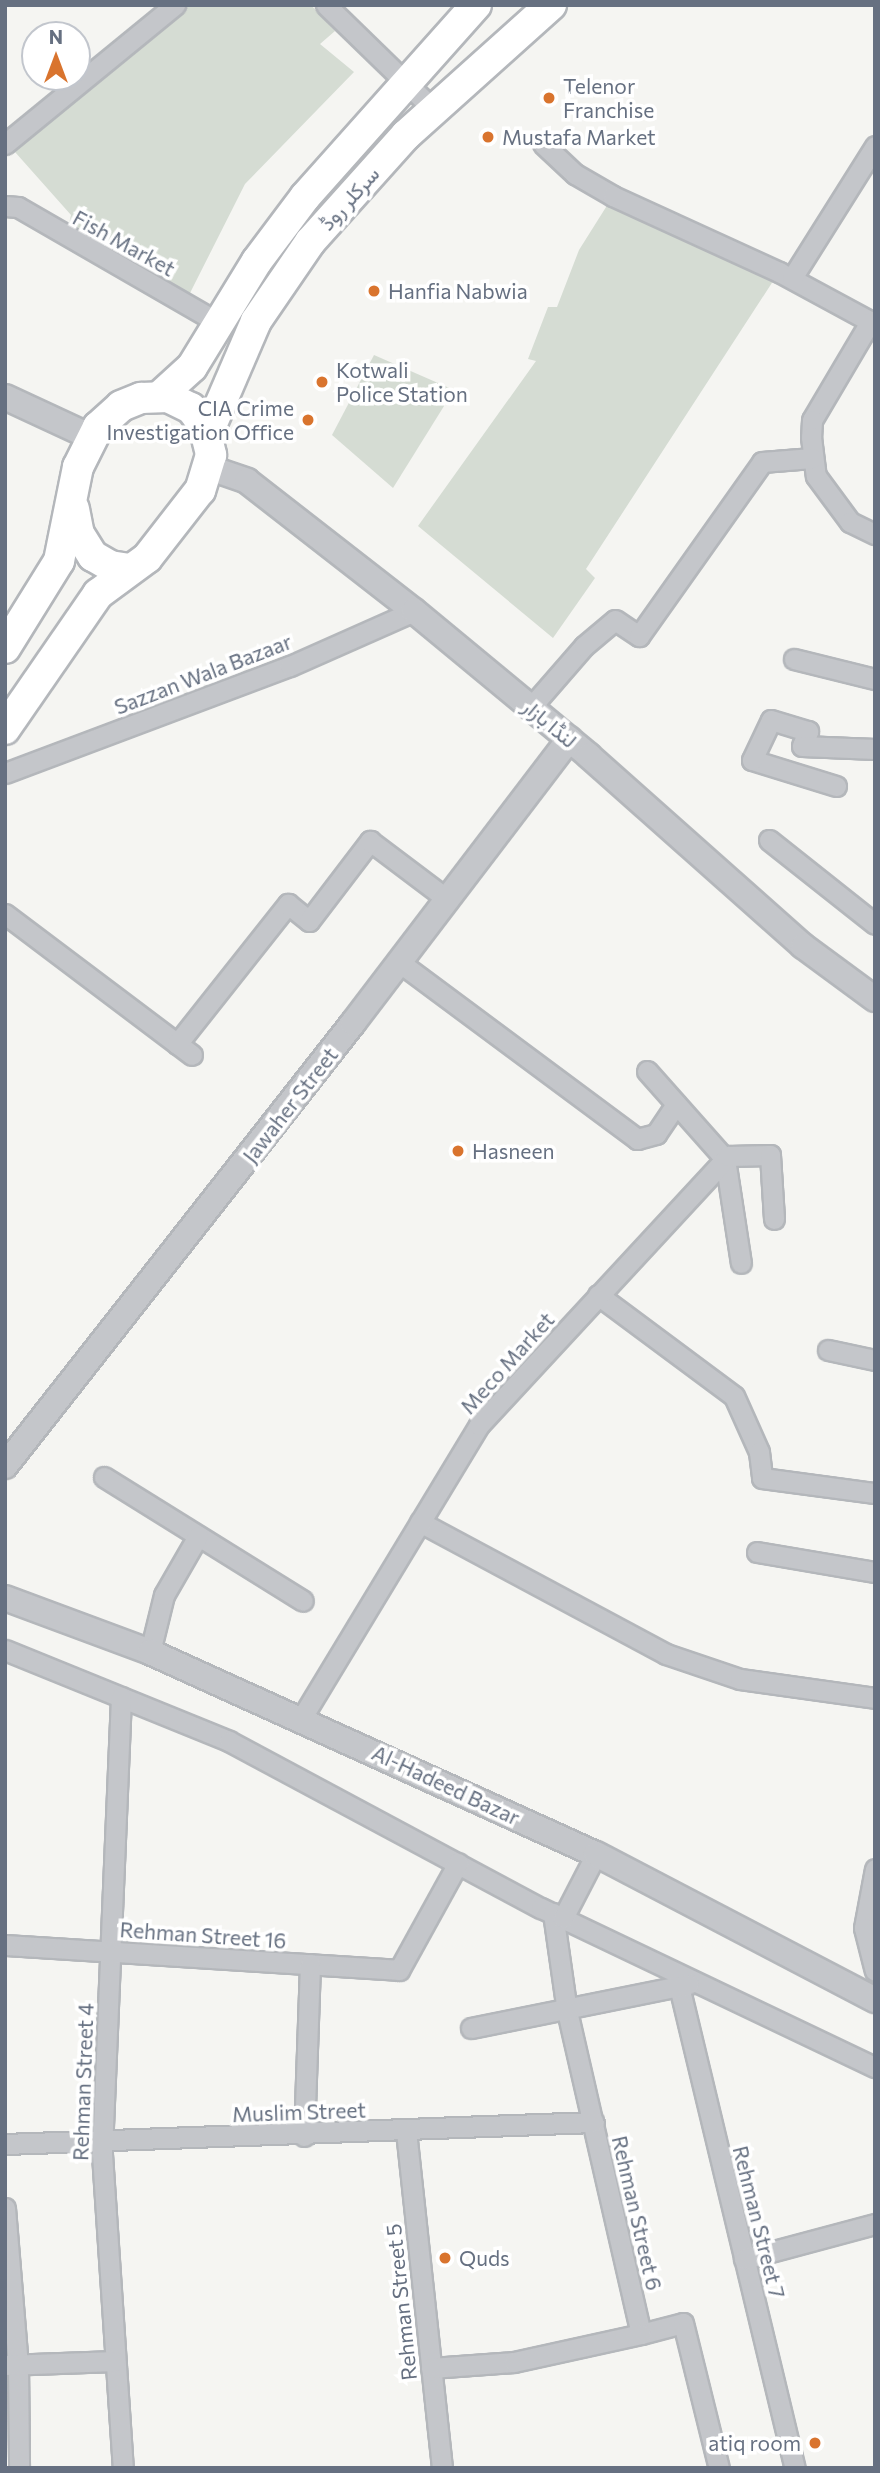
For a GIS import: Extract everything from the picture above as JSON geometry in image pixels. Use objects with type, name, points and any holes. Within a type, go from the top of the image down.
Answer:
[{"type":"main road","name":"سرکلر روڈ","points":[[5,648],[59,561],[78,467],[91,437],[121,406],[160,396],[192,367],[304,197],[476,5]]},
{"type":"main road","name":"سرکلر روڈ","points":[[207,435],[244,342],[291,266],[433,109],[551,5]]},
{"type":"main road","name":"سرکلر روڈ","points":[[160,396],[191,408],[207,435],[210,468]]},
{"type":"main road","points":[[5,729],[98,594],[128,569],[140,564],[164,538],[200,490],[210,468]]},
{"type":"main road","name":"سرکلر روڈ","points":[[73,502],[76,527],[87,549],[100,562],[128,569]]},
{"type":"street","points":[[5,144],[175,5]]},
{"type":"street","points":[[326,5],[433,109]]},
{"type":"street","points":[[543,144],[576,174],[613,196],[792,278],[872,323],[812,420],[812,458],[816,476],[832,501],[850,522],[875,534]]},
{"type":"street","points":[[792,278],[875,146]]},
{"type":"street","name":"Fish Market","points":[[5,206],[18,207],[219,323]]},
{"type":"street","points":[[5,397],[91,437]]},
{"type":"street","points":[[531,707],[584,646],[614,620],[639,636],[762,462],[812,458]]},
{"type":"street","name":"لنڈا بازار","points":[[210,468],[247,481],[414,611],[569,739],[803,946],[875,999]]},
{"type":"street","name":"Sazzan Wala Bazaar","points":[[5,773],[290,666],[414,611]]},
{"type":"street","points":[[794,659],[875,679]]},
{"type":"street","points":[[836,786],[752,760],[771,720],[808,731],[802,746],[875,749]]},
{"type":"street","name":"Jawaher Street","points":[[5,1466],[399,962],[569,739]]},
{"type":"street","points":[[769,840],[875,924]]},
{"type":"street","points":[[5,914],[184,1050],[288,905],[309,920],[370,841],[447,899]]},
{"type":"street","points":[[399,962],[637,1139],[656,1134],[676,1104]]},
{"type":"street","points":[[647,1072],[725,1159],[741,1263]]},
{"type":"street","points":[[725,1159],[770,1155],[774,1219]]},
{"type":"street","name":"Meco Market","points":[[302,1719],[479,1425],[725,1159]]},
{"type":"street","points":[[598,1295],[734,1396],[759,1452],[762,1478],[875,1493]]},
{"type":"street","points":[[828,1350],[875,1360]]},
{"type":"street","points":[[104,1476],[303,1601]]},
{"type":"street","points":[[420,1522],[666,1654],[740,1679],[875,1699]]},
{"type":"street","points":[[150,1651],[164,1595],[198,1536]]},
{"type":"street","points":[[757,1552],[875,1573]]},
{"type":"street","name":"Al-Hadeed Bazar","points":[[5,1598],[150,1651],[596,1854],[875,2000]]},
{"type":"street","points":[[5,1650],[229,1741],[688,1984],[875,2067]]},
{"type":"street","name":"Rehman Street 4","points":[[121,1697],[103,2141],[104,2226],[123,2468]]},
{"type":"street","points":[[558,1916],[596,1854]]},
{"type":"street","name":"Rehman Street 16","points":[[5,1945],[399,1970],[458,1863]]},
{"type":"street","points":[[875,1868],[864,1928],[875,1971]]},
{"type":"street","name":"Rehman Street 6","points":[[558,1916],[567,2011],[641,2334]]},
{"type":"street","points":[[304,2136],[310,1964]]},
{"type":"street","points":[[471,2028],[567,2011],[688,1984]]},
{"type":"street","name":"Rehman Street 7","points":[[688,1984],[744,2259],[796,2468]]},
{"type":"street","name":"Muslim Street","points":[[5,2144],[304,2136],[594,2122]]},
{"type":"street","name":"Rehman Street 5","points":[[406,2131],[442,2468]]},
{"type":"street","points":[[5,2207],[11,2365],[19,2468]]},
{"type":"street","points":[[744,2259],[875,2224]]},
{"type":"street","points":[[431,2368],[514,2362],[682,2323],[719,2468]]},
{"type":"street","points":[[11,2365],[116,2361]]},
{"type":"shaded area","points":[[177,5],[311,5],[335,31],[320,44],[354,72],[245,184],[189,295],[67,232],[71,215],[7,143],[71,91],[91,91],[91,75]]},
{"type":"shaded area","points":[[613,196],[779,272],[586,569],[595,578],[553,638],[418,526],[536,361],[528,359],[548,307],[557,307],[579,250]]},
{"type":"shaded area","points":[[374,355],[454,390],[393,488],[332,435]]},
{"type":"place","name":"Telenor Franchise","points":[[549,98]]},
{"type":"place","name":"Mustafa Market","points":[[488,137]]},
{"type":"place","name":"Hanfia Nabwia","points":[[374,291]]},
{"type":"place","name":"Kotwali Police Station","points":[[322,382]]},
{"type":"place","name":"CIA Crime Investigation Office","points":[[308,420]]},
{"type":"place","name":"Hasneen","points":[[458,1151]]},
{"type":"place","name":"Quds","points":[[445,2258]]},
{"type":"place","name":"atiq room","points":[[815,2443]]}]
